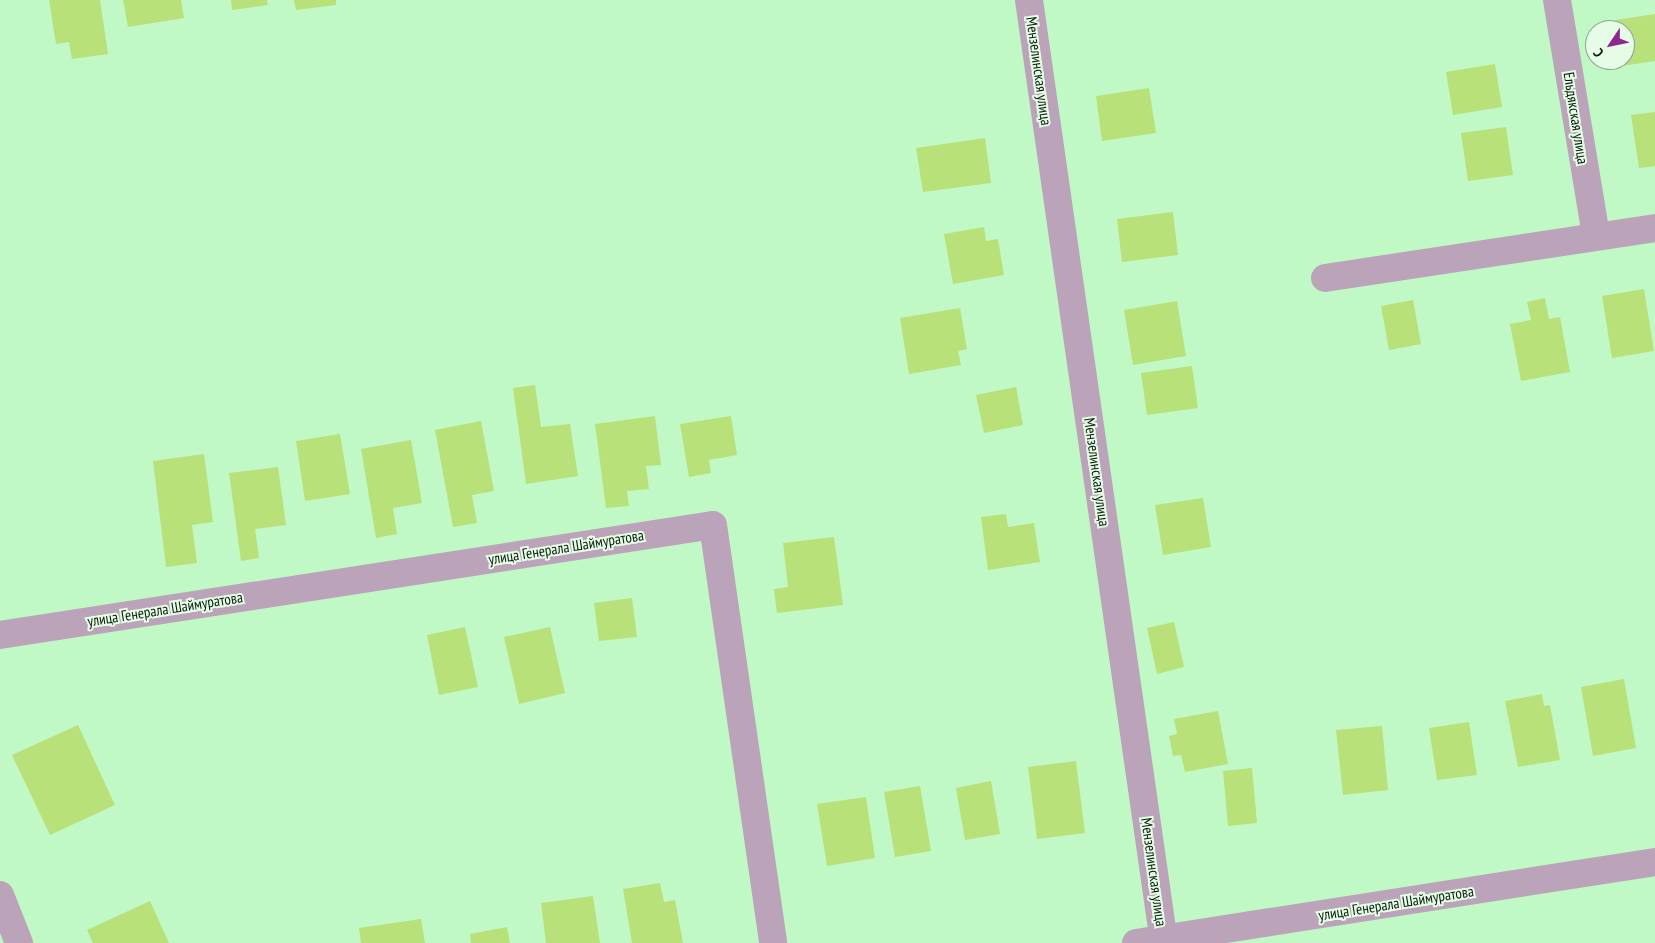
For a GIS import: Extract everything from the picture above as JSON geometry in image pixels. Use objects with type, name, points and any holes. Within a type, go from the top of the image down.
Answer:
[{"type":"street","name":"Мензелинская улица","points":[[1029,0],[1164,941]]},
{"type":"street","name":"Ельдякская улица","points":[[1557,0],[1596,236]]},
{"type":"street","points":[[1324,278],[1655,228]]},
{"type":"street","name":"улица Генерала Шаймуратова","points":[[0,635],[713,525],[773,943]]},
{"type":"street","name":"улица Генерала Шаймуратова","points":[[1136,943],[1164,941],[1655,862]]},
{"type":"street","points":[[0,895],[19,943]]},
{"type":"building","points":[[49,0],[100,0],[108,54],[72,59],[69,42],[56,44]]},
{"type":"building","points":[[123,0],[181,0],[184,18],[128,27]]},
{"type":"building","points":[[231,0],[267,0],[268,5],[232,10]]},
{"type":"building","points":[[294,0],[336,0],[336,5],[296,10]]},
{"type":"building","points":[[1655,14],[1655,61],[1635,64],[1635,20],[1615,20]]},
{"type":"building","points":[[1495,64],[1502,107],[1453,115],[1446,72]]},
{"type":"building","points":[[1149,88],[1156,133],[1102,141],[1096,96]]},
{"type":"building","points":[[1655,112],[1655,166],[1639,168],[1631,115]]},
{"type":"building","points":[[1506,127],[1513,175],[1468,181],[1461,133]]},
{"type":"building","points":[[985,138],[991,183],[923,192],[916,148]]},
{"type":"building","points":[[1173,212],[1178,255],[1122,262],[1117,219]]},
{"type":"building","points":[[984,227],[986,241],[998,239],[1004,275],[953,284],[944,234]]},
{"type":"building","points":[[1644,289],[1654,351],[1612,358],[1602,296]]},
{"type":"building","points":[[1545,298],[1549,319],[1560,317],[1570,372],[1521,381],[1510,324],[1531,320],[1527,302]]},
{"type":"building","points":[[1413,300],[1421,344],[1389,350],[1381,306]]},
{"type":"building","points":[[1177,301],[1186,356],[1133,365],[1124,310]]},
{"type":"building","points":[[960,308],[967,349],[958,351],[961,365],[909,374],[900,318]]},
{"type":"building","points":[[1192,366],[1198,408],[1147,415],[1141,373]]},
{"type":"building","points":[[535,385],[541,427],[570,424],[578,476],[526,484],[513,388]]},
{"type":"building","points":[[1016,387],[1023,425],[984,433],[976,395]]},
{"type":"building","points":[[655,416],[661,465],[646,466],[649,489],[627,491],[629,506],[606,508],[595,424]]},
{"type":"building","points":[[731,416],[737,455],[709,460],[711,473],[689,477],[680,424]]},
{"type":"building","points":[[481,421],[494,491],[472,495],[477,523],[453,527],[435,430]]},
{"type":"building","points":[[340,434],[350,494],[305,501],[296,441]]},
{"type":"building","points":[[411,440],[422,503],[393,508],[397,534],[376,538],[361,449]]},
{"type":"building","points":[[204,454],[213,522],[192,525],[197,563],[166,567],[153,461]]},
{"type":"building","points":[[278,467],[286,525],[255,529],[259,558],[241,561],[229,473]]},
{"type":"building","points":[[1203,498],[1211,547],[1163,555],[1155,505]]},
{"type":"building","points":[[1006,514],[1008,527],[1034,523],[1040,562],[988,570],[981,517]]},
{"type":"building","points":[[834,537],[843,605],[777,613],[774,589],[788,587],[783,543]]},
{"type":"building","points":[[632,598],[637,637],[599,641],[594,603]]},
{"type":"building","points":[[1174,622],[1184,667],[1157,674],[1147,628]]},
{"type":"building","points":[[465,627],[478,687],[439,695],[427,635]]},
{"type":"building","points":[[550,627],[565,693],[519,704],[504,637]]},
{"type":"building","points":[[1624,679],[1636,748],[1593,756],[1581,687]]},
{"type":"building","points":[[1542,694],[1544,706],[1550,705],[1560,760],[1518,767],[1505,701]]},
{"type":"building","points":[[1218,711],[1228,764],[1185,772],[1181,755],[1173,756],[1169,736],[1177,734],[1174,719]]},
{"type":"building","points":[[1469,722],[1477,775],[1437,780],[1429,728]]},
{"type":"building","points":[[78,725],[115,805],[50,835],[12,755]]},
{"type":"building","points":[[1382,726],[1388,790],[1343,795],[1336,730]]},
{"type":"building","points":[[1076,761],[1085,833],[1037,839],[1028,767]]},
{"type":"building","points":[[1252,768],[1257,823],[1228,826],[1223,771]]},
{"type":"building","points":[[991,781],[1000,834],[965,840],[956,788]]},
{"type":"building","points":[[920,786],[931,851],[895,857],[884,792]]},
{"type":"building","points":[[866,797],[875,858],[827,866],[817,804]]},
{"type":"building","points":[[660,883],[664,902],[675,900],[683,943],[632,943],[623,889]]},
{"type":"building","points":[[593,896],[600,943],[546,943],[541,903]]},
{"type":"building","points":[[150,901],[169,943],[93,943],[87,930]]},
{"type":"building","points":[[421,919],[425,943],[361,943],[359,928]]},
{"type":"building","points":[[507,927],[510,943],[471,943],[470,934]]}]
